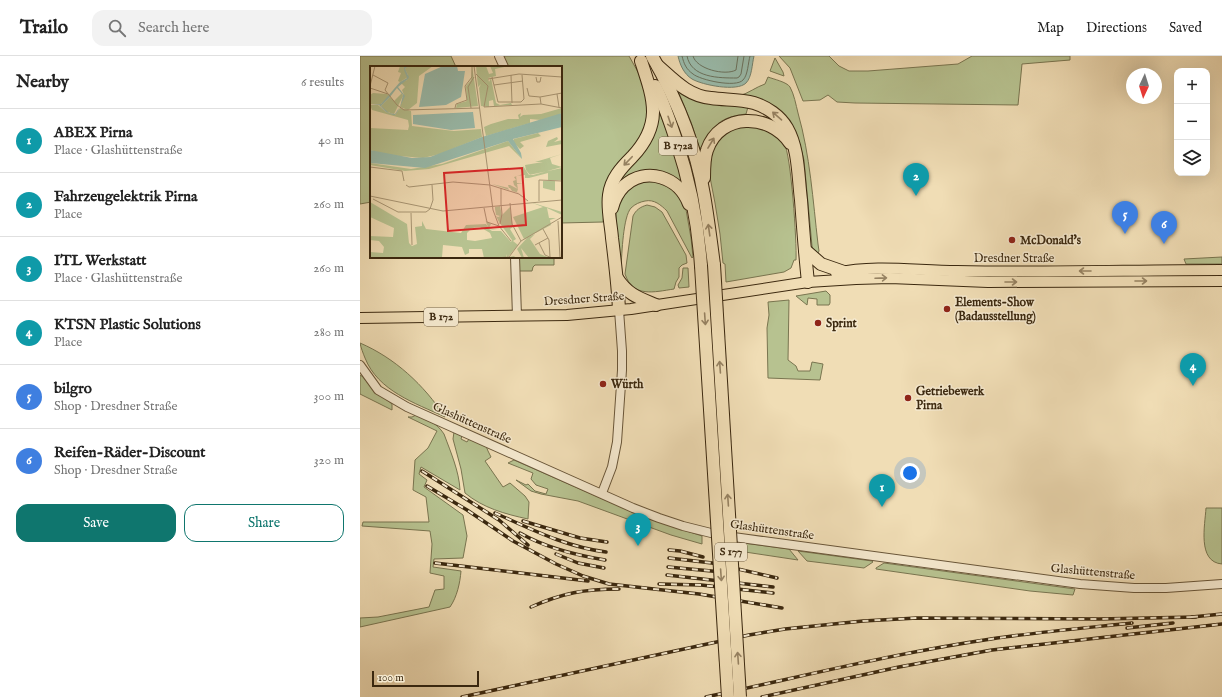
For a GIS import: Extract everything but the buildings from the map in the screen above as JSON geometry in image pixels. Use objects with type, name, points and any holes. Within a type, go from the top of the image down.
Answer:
[{"type":"highway","points":[[647,60],[678,85],[694,94],[712,98],[755,103],[777,116],[786,126],[790,135],[798,171],[808,282]]},
{"type":"highway","points":[[619,310],[609,195],[613,181],[619,171],[644,141],[650,130],[653,103],[649,85],[647,60]]},
{"type":"highway","name":"B 172a","points":[[647,60],[680,116],[696,161],[704,195],[714,265]]},
{"type":"highway","name":"B 172a","points":[[647,60],[684,163],[695,211],[699,236],[701,266]]},
{"type":"highway","points":[[704,195],[704,167],[707,150],[715,136],[722,129],[733,123],[758,121],[764,123],[779,132],[789,142],[794,150]]},
{"type":"highway","points":[[610,217],[613,203],[624,186],[642,177],[662,177],[681,189],[686,196],[699,236]]},
{"type":"highway","points":[[805,250],[821,264],[841,275]]},
{"type":"highway","name":"S 177","points":[[714,265],[740,697]]},
{"type":"highway","name":"S 177","points":[[701,266],[728,697]]},
{"type":"highway","points":[[617,277],[623,287],[632,295],[656,305]]},
{"type":"main road","name":"Dresdner Straße","points":[[362,319],[567,315],[619,310],[808,282],[884,268],[956,271],[1222,270]]},
{"type":"main road","name":"Dresdner Straße","points":[[841,275],[988,282],[1222,281]]},
{"type":"street","points":[[499,56],[504,66]]},
{"type":"street","points":[[516,258],[517,316]]},
{"type":"street","points":[[602,493],[612,467],[617,442],[622,370],[619,310]]},
{"type":"street","name":"Glashüttenstraße","points":[[360,365],[378,390],[407,407],[633,508],[683,526],[719,535],[1080,584],[1134,588],[1166,588],[1222,584]]},
{"type":"green space","points":[[360,56],[451,56],[456,66],[370,66],[370,202],[360,204]]},
{"type":"green space","points":[[502,56],[629,56],[647,88],[649,123],[604,212],[603,222],[562,223],[562,66],[507,66]]},
{"type":"green space","points":[[779,56],[829,56],[839,66],[849,71],[868,71],[958,64],[972,56],[1070,56],[1070,60],[1022,64],[1018,105],[855,103],[837,102],[828,95],[820,100],[803,101],[790,68]]},
{"type":"green space","points":[[775,58],[783,72],[784,76],[770,71]]},
{"type":"green space","points":[[768,77],[788,85],[795,100],[802,129],[813,195],[818,253],[813,250],[812,246],[804,160],[798,138],[791,126],[739,96],[765,84]]},
{"type":"green space","points":[[678,91],[748,107],[746,114],[727,118],[716,126],[712,131],[702,156],[691,122]]},
{"type":"green space","points":[[659,111],[672,145],[684,185],[674,178],[624,183],[617,182]]},
{"type":"green space","points":[[758,125],[782,141],[787,150],[793,199],[796,260],[794,260],[791,268],[784,272],[726,282],[725,264],[723,263],[720,234],[709,172],[713,146],[732,128]]},
{"type":"green space","points":[[644,180],[668,183],[685,204],[691,238],[692,258],[667,211],[654,202],[645,201],[634,205],[628,213],[623,236],[621,267],[616,223],[617,206],[627,188]]},
{"type":"green space","points":[[647,205],[655,207],[662,212],[686,255],[687,263],[679,268],[679,277],[674,289],[645,292],[633,287],[625,274],[633,216],[638,209]]},
{"type":"green space","points":[[1222,257],[1222,264],[1186,264],[1184,259]]},
{"type":"green space","points":[[517,258],[554,258],[554,265],[535,265],[532,271],[518,271]]},
{"type":"green space","points":[[683,268],[688,268],[689,287],[679,288],[678,285],[682,278]]},
{"type":"green space","points":[[847,275],[1180,275],[1222,277],[988,278]]},
{"type":"green space","points":[[826,291],[830,295],[829,305],[817,305],[817,299],[808,298],[807,305],[796,296]]},
{"type":"green space","points":[[789,300],[788,360],[796,366],[798,371],[810,371],[812,362],[823,364],[820,380],[768,378],[768,302]]},
{"type":"green space","points":[[360,343],[385,356],[408,374],[428,394],[445,417],[410,401],[388,387],[371,369],[361,349]]},
{"type":"green space","points":[[360,375],[370,386],[392,404],[392,410],[360,394]]},
{"type":"green space","points":[[416,415],[435,424],[444,434],[458,476],[460,490],[421,467],[419,474],[427,480],[424,487],[463,515],[467,536],[463,558],[434,559],[433,567],[461,571],[458,590],[450,607],[360,627],[360,618],[378,617],[429,607],[435,590],[444,589],[444,576],[430,573],[432,544],[430,531],[362,526],[363,522],[429,522],[426,497],[413,490],[415,460],[428,448],[437,431],[408,417]]},
{"type":"green space","points":[[454,432],[462,436],[461,439],[467,442],[469,439],[486,446],[491,457],[485,461],[503,487],[510,483],[525,496],[529,502],[528,519],[495,510],[479,503],[465,493],[461,469],[453,439]]},
{"type":"green space","points":[[514,460],[644,517],[702,536],[702,544],[671,535],[578,501],[531,491],[516,480],[526,485],[528,484],[535,491],[546,494],[548,489],[536,485],[531,479],[533,473],[508,463]]},
{"type":"green space","points":[[1206,508],[1222,508],[1222,564],[1214,562],[1209,557],[1206,550],[1204,533]]},
{"type":"green space","points":[[744,543],[789,549],[798,560],[745,552]]},
{"type":"green space","points":[[798,551],[873,562],[864,568],[807,561]]},
{"type":"green space","points":[[884,563],[1075,589],[1073,595],[1030,591],[876,569]]},
{"type":"water","points":[[678,56],[754,56],[751,74],[746,83],[742,86],[719,87],[692,79],[683,69]]},
{"type":"railway","points":[[422,471],[499,520],[528,545]]},
{"type":"railway","points":[[427,486],[467,510],[513,541],[556,564],[583,576],[609,584],[699,594],[782,608]]},
{"type":"railway","points":[[495,513],[563,542],[591,550],[606,552]]},
{"type":"railway","points":[[523,521],[580,538],[607,542]]},
{"type":"railway","points":[[520,533],[540,543],[561,550],[605,560]]},
{"type":"railway","points":[[669,550],[680,551],[703,557]]},
{"type":"railway","points":[[556,554],[578,563],[604,568]]},
{"type":"railway","points":[[669,558],[712,563],[777,578]]},
{"type":"railway","points":[[435,563],[588,581]]},
{"type":"railway","points":[[668,567],[733,573]]},
{"type":"railway","points":[[667,575],[773,587]]},
{"type":"railway","points":[[659,584],[701,585],[773,593]]},
{"type":"railway","points":[[531,607],[564,595],[584,591],[619,589]]},
{"type":"railway","points":[[1192,617],[1222,614]]},
{"type":"railway","points":[[462,697],[749,635],[785,629],[863,621],[917,618],[1099,619],[1196,617]]},
{"type":"railway","points":[[706,697],[919,651],[1026,634],[1132,623]]},
{"type":"railway","points":[[1127,628],[1173,623]]},
{"type":"railway","points":[[762,697],[899,667],[992,650],[1222,624]]},
{"type":"place","name":"Fahrzeugelektrik Pirna","points":[[916,196]]},
{"type":"place","name":"bilgro","points":[[1125,234]]},
{"type":"place","name":"McDonald's","points":[[1012,240]]},
{"type":"place","name":"Reifen-Räder-Discount","points":[[1164,244]]},
{"type":"place","name":"Elements-Show (Badausstellung)","points":[[947,309]]},
{"type":"place","name":"Sprint","points":[[818,323]]},
{"type":"place","name":"Würth","points":[[603,384]]},
{"type":"place","name":"KTSN Plastic Solutions","points":[[1193,386]]},
{"type":"place","name":"Getriebewerk Pirna","points":[[908,398]]},
{"type":"place","name":"ABEX Pirna","points":[[882,507]]},
{"type":"place","name":"ITL Werkstatt","points":[[638,546]]}]
